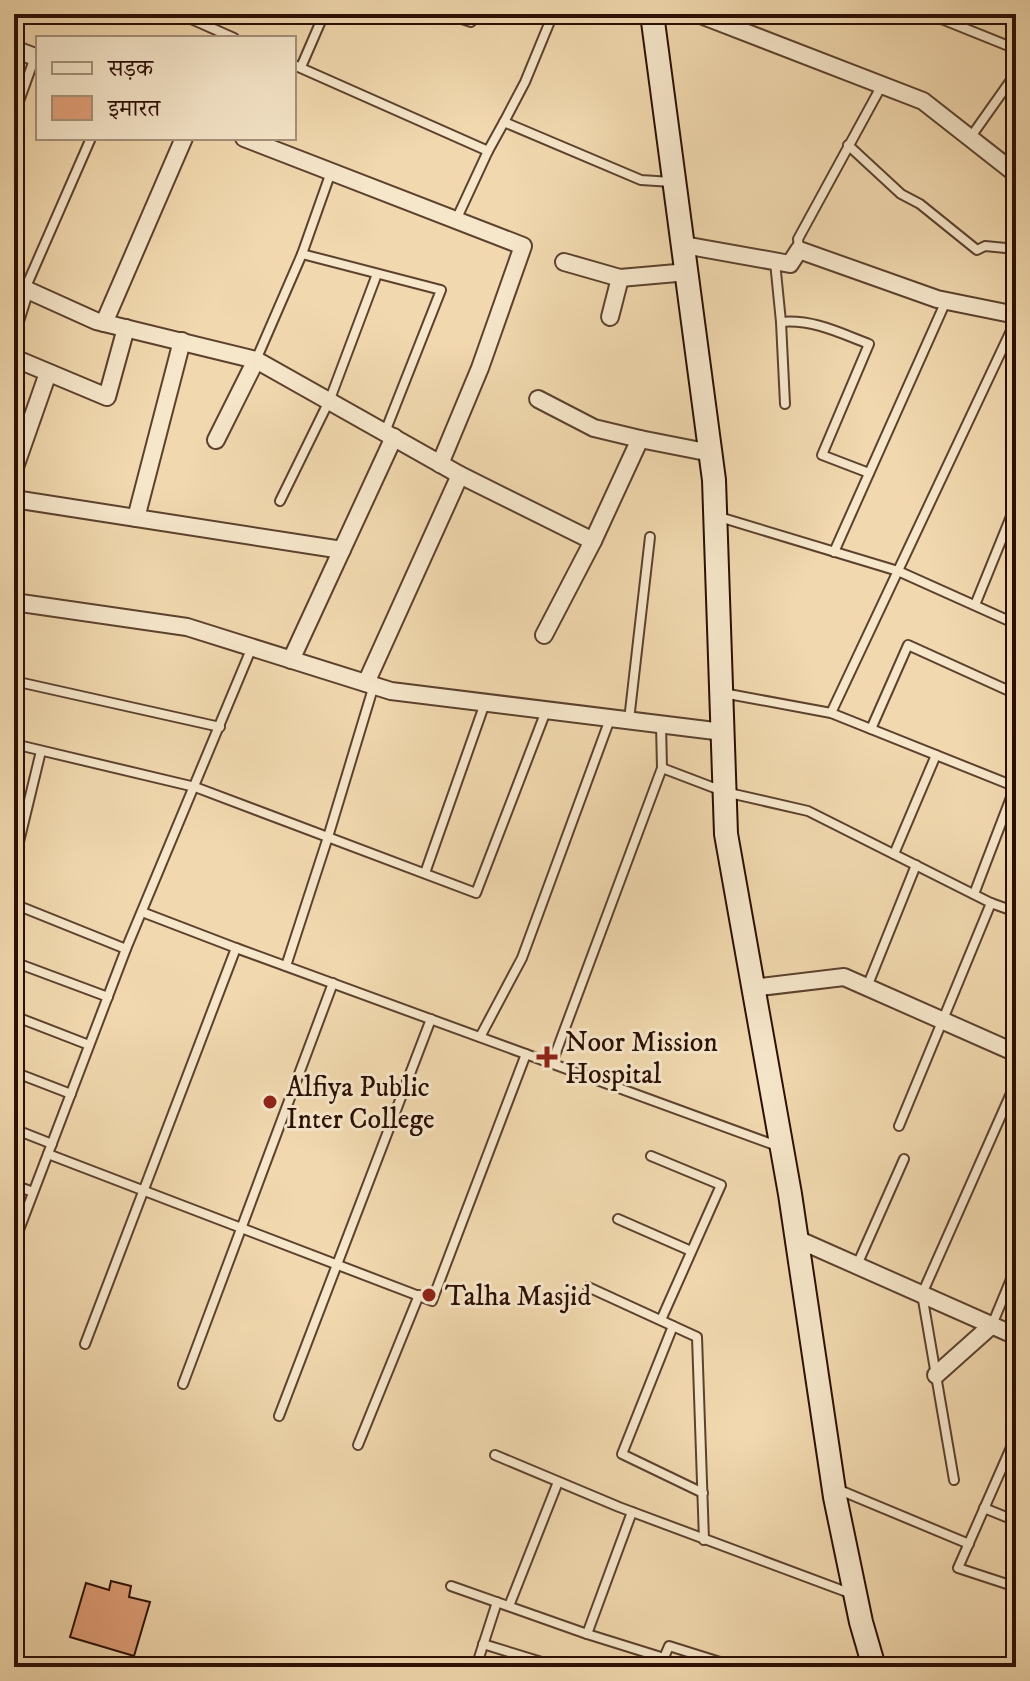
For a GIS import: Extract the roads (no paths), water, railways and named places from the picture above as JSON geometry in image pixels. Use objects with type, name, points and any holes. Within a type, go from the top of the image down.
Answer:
[{"type":"street","points":[[652,14],[711,453],[716,516],[726,834],[797,1239],[834,1488],[855,1595],[874,1667]]},
{"type":"street","points":[[698,14],[923,101],[1016,174]]},
{"type":"street","points":[[14,49],[36,57]]},
{"type":"street","points":[[104,323],[183,140]]},
{"type":"street","points":[[249,140],[523,246],[480,368],[440,464]]},
{"type":"street","points":[[684,245],[790,264],[799,250],[946,301],[1016,318]]},
{"type":"street","points":[[564,262],[620,278],[688,272]]},
{"type":"street","points":[[610,317],[620,278]]},
{"type":"street","points":[[14,324],[20,286],[104,323],[256,360],[460,475],[593,541]]},
{"type":"street","points":[[14,358],[107,397],[126,328]]},
{"type":"street","points":[[136,518],[182,341]]},
{"type":"street","points":[[216,440],[256,360]]},
{"type":"street","points":[[14,470],[48,373]]},
{"type":"street","points":[[538,399],[594,428],[711,453]]},
{"type":"street","points":[[291,660],[390,435]]},
{"type":"street","points":[[544,635],[593,541],[640,439]]},
{"type":"street","points":[[370,684],[460,475]]},
{"type":"street","points":[[14,499],[342,550]]},
{"type":"street","points":[[14,602],[187,627],[391,691],[723,732]]},
{"type":"street","points":[[752,988],[844,977],[1016,1053]]},
{"type":"street","points":[[797,1239],[1016,1336]]},
{"type":"street","points":[[936,1375],[992,1325]]},
{"type":"lane","points":[[180,14],[230,36]]},
{"type":"lane","points":[[324,14],[297,66],[488,151]]},
{"type":"lane","points":[[447,14],[471,22]]},
{"type":"lane","points":[[456,221],[488,151],[525,82],[553,14]]},
{"type":"lane","points":[[740,30],[748,14]]},
{"type":"lane","points":[[929,14],[1016,49]]},
{"type":"lane","points":[[14,115],[36,60]]},
{"type":"lane","points":[[970,138],[1016,73]]},
{"type":"lane","points":[[799,250],[798,239],[882,84]]},
{"type":"lane","points":[[504,122],[641,180],[676,183]]},
{"type":"lane","points":[[20,286],[90,140]]},
{"type":"lane","points":[[848,145],[901,194],[920,204],[977,250],[985,246],[1016,249]]},
{"type":"lane","points":[[256,360],[302,254],[331,172]]},
{"type":"lane","points":[[302,254],[441,290],[390,435]]},
{"type":"lane","points":[[775,262],[785,404]]},
{"type":"lane","points":[[280,501],[330,399],[377,274]]},
{"type":"lane","points":[[834,552],[946,301]]},
{"type":"lane","points":[[831,713],[1016,318]]},
{"type":"lane","points":[[781,322],[820,325],[869,344],[822,455],[869,473]]},
{"type":"lane","points":[[975,605],[1016,504]]},
{"type":"lane","points":[[716,516],[898,571],[1016,624]]},
{"type":"lane","points":[[629,720],[650,537]]},
{"type":"lane","points":[[871,729],[908,645],[1016,694]]},
{"type":"lane","points":[[14,1242],[126,949],[252,647]]},
{"type":"lane","points":[[14,681],[220,727]]},
{"type":"lane","points":[[286,966],[328,837],[370,684]]},
{"type":"lane","points":[[722,693],[831,713],[1015,787],[974,894]]},
{"type":"lane","points":[[425,873],[486,702]]},
{"type":"lane","points":[[14,744],[195,787],[476,893],[547,710]]},
{"type":"lane","points":[[480,1037],[522,958],[610,718]]},
{"type":"lane","points":[[552,1063],[662,768],[661,724]]},
{"type":"lane","points":[[14,845],[18,846],[41,751]]},
{"type":"lane","points":[[894,854],[936,755]]},
{"type":"lane","points":[[662,768],[725,792],[808,811],[991,903],[1016,912]]},
{"type":"lane","points":[[867,987],[916,865]]},
{"type":"lane","points":[[899,1126],[991,903]]},
{"type":"lane","points":[[14,904],[126,949]]},
{"type":"lane","points":[[142,912],[781,1148]]},
{"type":"lane","points":[[85,1344],[236,948]]},
{"type":"lane","points":[[14,962],[108,997]]},
{"type":"lane","points":[[183,1384],[333,983]]},
{"type":"lane","points":[[14,1016],[89,1045]]},
{"type":"lane","points":[[279,1416],[431,1019]]},
{"type":"lane","points":[[48,1154],[432,1301],[526,1054]]},
{"type":"lane","points":[[14,1072],[71,1094]]},
{"type":"lane","points":[[954,1480],[922,1294],[1016,1082]]},
{"type":"lane","points":[[14,1129],[52,1144]]},
{"type":"lane","points":[[651,1156],[721,1185],[661,1320]]},
{"type":"lane","points":[[857,1265],[904,1159]]},
{"type":"lane","points":[[14,1185],[33,1192]]},
{"type":"lane","points":[[618,1219],[691,1251]]},
{"type":"lane","points":[[992,1325],[1016,1267]]},
{"type":"lane","points":[[588,1287],[697,1337],[704,1540]]},
{"type":"lane","points":[[358,1445],[419,1295]]},
{"type":"lane","points":[[673,1326],[622,1454],[703,1493]]},
{"type":"lane","points":[[1016,1436],[958,1568],[1016,1587]]},
{"type":"lane","points":[[495,1455],[632,1512],[855,1595]]},
{"type":"lane","points":[[509,1606],[558,1482]]},
{"type":"lane","points":[[834,1488],[969,1544]]},
{"type":"lane","points":[[984,1508],[1016,1521]]},
{"type":"lane","points":[[587,1634],[632,1512]]},
{"type":"lane","points":[[451,1586],[664,1658]]},
{"type":"lane","points":[[476,1667],[497,1602]]},
{"type":"lane","points":[[483,1644],[558,1667]]},
{"type":"lane","points":[[660,1667],[669,1646],[736,1667]]},
{"type":"place","name":"Noor Mission Hospital","points":[[547,1057]]},
{"type":"place","name":"Alfiya Public Inter College","points":[[270,1102]]},
{"type":"place","name":"Talha Masjid","points":[[429,1295]]}]
